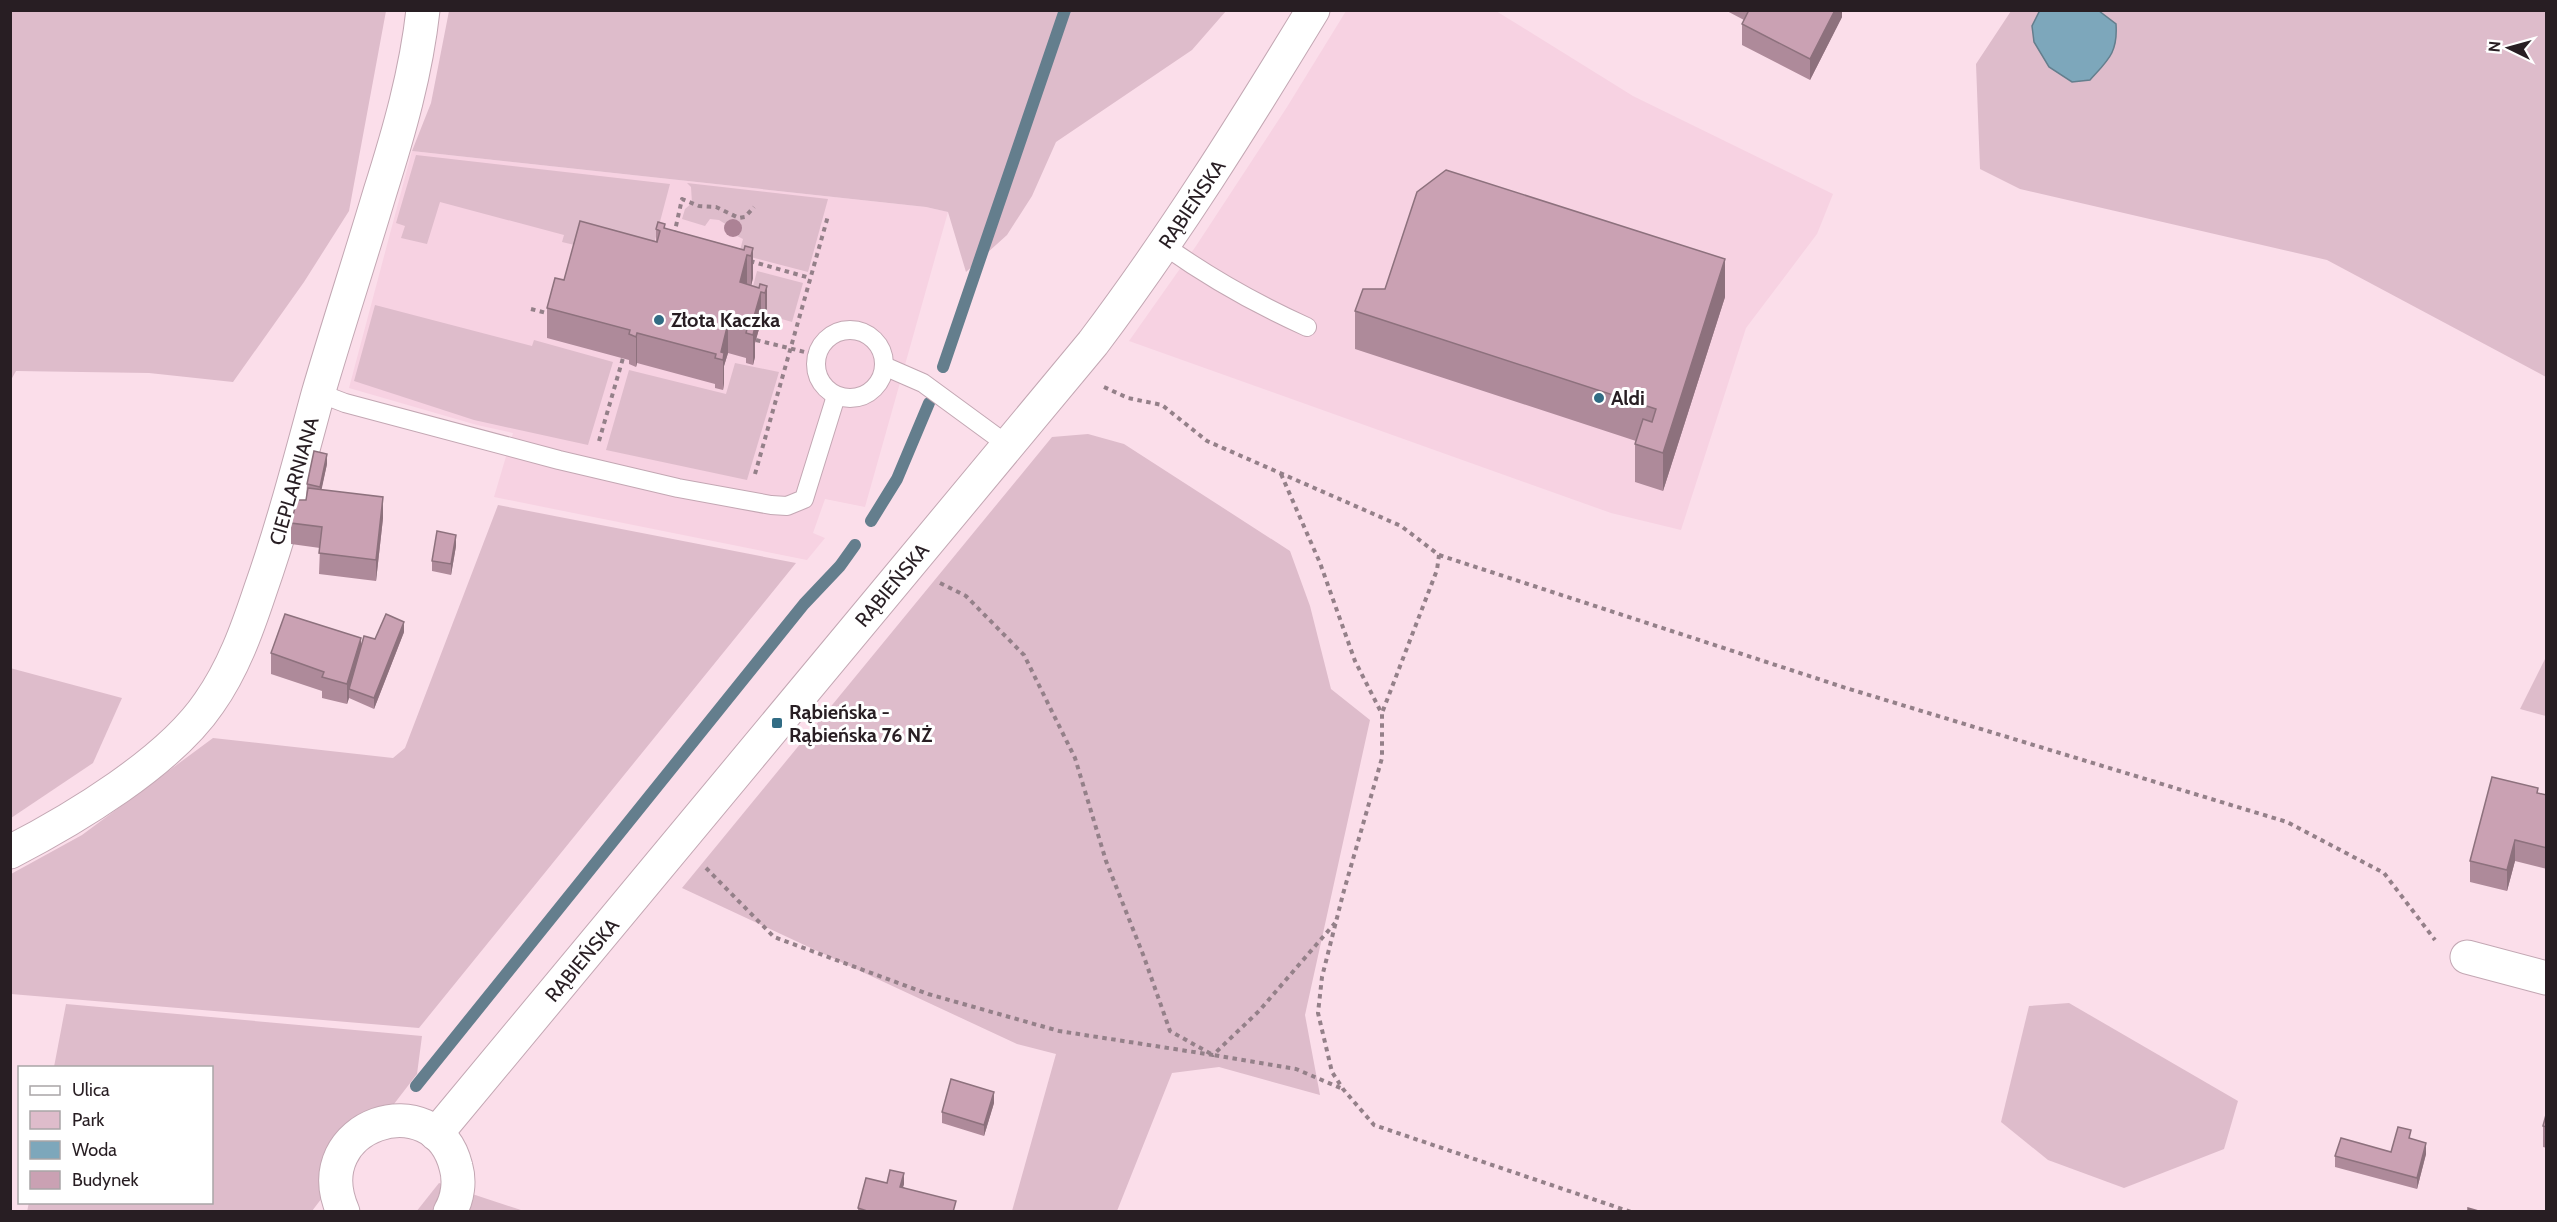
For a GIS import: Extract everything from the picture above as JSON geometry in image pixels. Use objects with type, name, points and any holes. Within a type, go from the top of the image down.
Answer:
[{"type":"street","name":"CIEPLARNIANA","points":[[10,852],[55,829],[148,765],[181,736],[209,704],[233,661],[252,616],[289,506],[319,393],[406,108],[423,10]]},
{"type":"street","name":"RĄBIEŃSKA","points":[[436,1134],[1071,370],[1165,246],[1228,150],[1312,10]]},
{"type":"street","points":[[2468,957],[2547,978]]},
{"type":"street","points":[[343,1212],[337,1197],[335,1178],[339,1159],[349,1142],[364,1129],[381,1122],[401,1120],[419,1124],[436,1134],[447,1146],[458,1176],[457,1192],[450,1212]]},
{"type":"lane","points":[[1165,246],[1208,276],[1258,305],[1307,327]]},
{"type":"lane","points":[[840,331],[863,332],[873,338],[880,347],[884,366],[880,381],[864,396],[854,399],[836,396],[823,387],[817,377],[815,366],[817,355],[822,344],[830,336],[840,331]]},
{"type":"lane","points":[[884,366],[923,383],[1009,446]]},
{"type":"lane","points":[[319,393],[345,403],[592,468],[678,488],[787,506],[804,500],[836,396]]},
{"type":"path","points":[[672,240],[682,199],[699,206],[716,207],[739,218],[746,217],[754,207]]},
{"type":"path","points":[[747,501],[828,216]]},
{"type":"path","points":[[741,259],[810,278]]},
{"type":"path","points":[[531,309],[554,315]]},
{"type":"path","points":[[756,340],[817,355]]},
{"type":"path","points":[[592,468],[623,358]]},
{"type":"path","points":[[1071,370],[1128,398],[1162,405],[1207,441],[1401,526],[1439,555],[1846,688],[2287,822],[2384,873],[2438,945],[2468,957]]},
{"type":"path","points":[[1281,474],[1320,563],[1355,661],[1382,714]]},
{"type":"path","points":[[1439,555],[1437,570],[1382,714],[1382,758],[1335,922],[1322,977],[1318,1013],[1332,1072],[1343,1089],[1374,1125],[1631,1212]]},
{"type":"path","points":[[907,567],[966,596],[1024,655],[1075,758],[1106,861],[1170,1031],[1214,1055]]},
{"type":"path","points":[[681,842],[774,937],[928,994],[1059,1031],[1296,1069],[1343,1089]]},
{"type":"path","points":[[1214,1055],[1259,1011],[1335,922]]},
{"type":"shaded area","points":[[1346,11],[1496,11],[1633,96],[1833,194],[1817,234],[1746,328],[1681,530],[1611,513],[1129,341],[1196,246],[1287,107]]},
{"type":"shaded area","points":[[412,151],[926,207],[948,212],[865,507],[825,499],[813,533],[825,538],[807,560],[494,497],[513,433],[477,425],[349,388]]},
{"type":"green space","points":[[11,10],[386,11],[349,211],[304,282],[233,382],[149,373],[16,371],[11,380]]},
{"type":"green space","points":[[449,10],[1226,11],[1192,50],[1056,142],[1032,196],[1007,235],[966,272],[948,212],[926,207],[412,151],[431,103]]},
{"type":"green space","points":[[2011,11],[2546,11],[2546,377],[2327,260],[2020,189],[1980,169],[1976,64]]},
{"type":"green space","points":[[416,155],[670,184],[649,263],[562,242],[564,235],[440,202],[427,244],[401,238],[405,226],[396,223]]},
{"type":"green space","points":[[687,183],[828,199],[808,272],[739,254],[743,239],[729,232],[727,225],[719,220],[710,219],[705,226],[682,219],[685,209],[692,203],[691,187]]},
{"type":"green space","points":[[757,271],[803,283],[792,322],[747,309]]},
{"type":"green space","points":[[375,305],[532,346],[534,340],[613,362],[588,445],[474,420],[354,381]]},
{"type":"green space","points":[[735,363],[779,372],[747,480],[606,450],[629,370],[726,394]]},
{"type":"green space","points":[[1088,434],[1124,444],[1290,551],[1310,606],[1331,689],[1370,720],[1305,1015],[1320,1095],[1219,1067],[1172,1073],[1117,1211],[1012,1211],[1056,1054],[1017,1044],[682,888],[1052,437]]},
{"type":"green space","points":[[498,505],[796,563],[419,1028],[11,994],[11,874],[82,835],[213,738],[393,758],[405,748]]},
{"type":"green space","points":[[2546,657],[2546,716],[2520,709]]},
{"type":"green space","points":[[10,668],[122,698],[93,763],[11,818]]},
{"type":"green space","points":[[2069,1003],[2238,1101],[2224,1149],[2124,1188],[2048,1160],[2001,1122],[2029,1006]]},
{"type":"green space","points":[[66,1004],[422,1036],[417,1074],[312,1211],[27,1212],[29,1204],[213,1204],[213,1066],[54,1066]]},
{"type":"green space","points":[[439,1183],[524,1211],[416,1212]]},
{"type":"water","points":[[2040,10],[2099,11],[2116,24],[2115,42],[2111,55],[2090,80],[2072,82],[2049,67],[2034,42],[2032,26]]},
{"type":"building","points":[[1749,10],[1835,10],[1810,59],[1742,24]]},
{"type":"building","name":"Aldi","points":[[1446,170],[1725,259],[1663,453],[1635,444],[1643,419],[1652,422],[1656,409],[1355,311],[1363,289],[1385,289],[1417,192]]},
{"type":"building","name":"Złota Kaczka","points":[[580,221],[657,242],[660,231],[656,229],[658,222],[665,224],[664,228],[744,250],[745,246],[753,248],[751,256],[747,255],[740,282],[759,288],[760,284],[767,286],[765,293],[761,292],[751,327],[755,327],[753,335],[746,333],[747,329],[728,323],[721,352],[724,353],[723,360],[715,358],[716,354],[637,333],[636,337],[629,334],[630,330],[547,308],[555,278],[564,280]]},
{"type":"building","points":[[314,451],[327,454],[320,487],[307,484]]},
{"type":"building","points":[[308,488],[383,497],[376,560],[319,553],[322,527],[291,523],[297,500],[306,500]]},
{"type":"building","points":[[437,531],[456,535],[451,564],[432,561]]},
{"type":"building","points":[[285,614],[361,638],[347,684],[322,677],[324,672],[271,653]]},
{"type":"building","points":[[386,614],[404,622],[374,698],[349,689],[364,636],[375,639]]},
{"type":"building","points":[[2492,777],[2538,788],[2537,793],[2547,795],[2547,848],[2515,840],[2507,870],[2470,861]]},
{"type":"building","points":[[951,1079],[994,1092],[984,1125],[942,1112]]},
{"type":"building","points":[[2547,1111],[2547,1127],[2543,1126]]},
{"type":"building","points":[[2398,1127],[2411,1130],[2409,1138],[2426,1143],[2417,1178],[2335,1156],[2341,1138],[2391,1152]]},
{"type":"building","points":[[890,1170],[904,1173],[900,1187],[956,1201],[953,1212],[870,1212],[858,1208],[866,1178],[887,1183]]},
{"type":"building","points":[[2468,1208],[2482,1212],[2468,1212]]},
{"type":"waterway","points":[[943,367],[1065,10]]},
{"type":"waterway","points":[[871,521],[897,479],[929,403]]},
{"type":"waterway","points":[[416,1086],[804,604],[840,566],[855,545]]},
{"type":"place","name":"Złota Kaczka","points":[[659,320]]},
{"type":"place","name":"Aldi","points":[[1599,398]]},
{"type":"place","name":"Rąbieńska - Rąbieńska 76 NŻ","points":[[777,723]]}]
